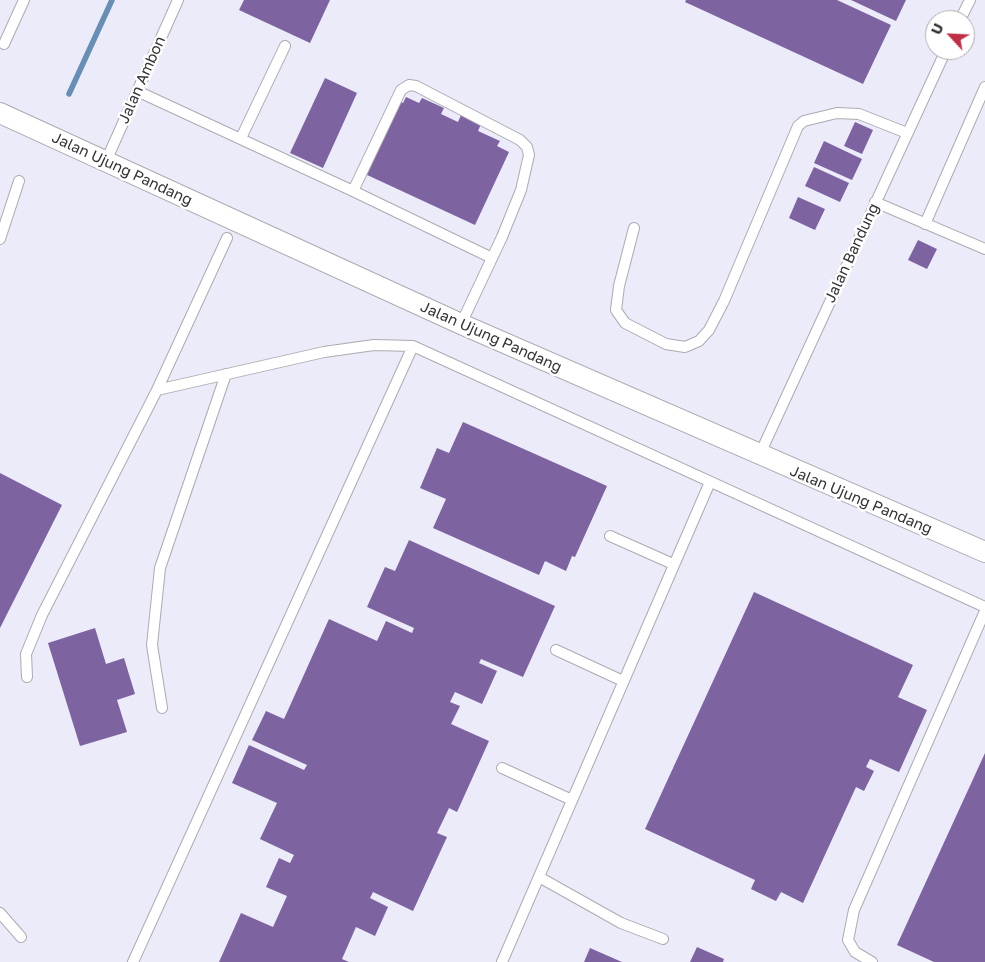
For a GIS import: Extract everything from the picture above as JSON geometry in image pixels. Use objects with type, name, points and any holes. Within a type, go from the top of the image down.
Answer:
[{"type":"street","name":"Jalan Ujung Pandang","points":[[0,113],[461,324],[759,456],[985,552]]},
{"type":"lane","points":[[4,44],[24,0]]},
{"type":"lane","name":"Jalan Ambon","points":[[106,161],[178,0]]},
{"type":"lane","points":[[241,138],[285,46]]},
{"type":"lane","name":"Jalan Bandung","points":[[759,456],[941,60]]},
{"type":"lane","points":[[353,191],[401,90],[409,85],[416,86],[520,140],[527,147],[529,155],[521,190],[461,324]]},
{"type":"lane","points":[[925,224],[985,87]]},
{"type":"lane","points":[[137,91],[241,138],[492,258]]},
{"type":"lane","points":[[634,228],[619,286],[616,310],[625,323],[666,344],[685,347],[699,341],[709,330],[724,302],[798,126],[804,121],[836,113],[859,114],[907,133]]},
{"type":"lane","points":[[0,239],[19,182]]},
{"type":"lane","points":[[875,202],[985,249]]},
{"type":"lane","points":[[27,677],[26,654],[42,615],[157,390],[227,238]]},
{"type":"lane","points":[[157,390],[324,352],[374,345],[413,346],[985,609],[854,910],[848,940],[855,952],[872,962]]},
{"type":"lane","points":[[133,962],[413,346]]},
{"type":"lane","points":[[162,708],[152,645],[160,568],[226,374]]},
{"type":"lane","points":[[502,962],[622,681],[710,482]]},
{"type":"lane","points":[[610,536],[673,564]]},
{"type":"lane","points":[[556,650],[622,681]]},
{"type":"lane","points":[[502,768],[572,800]]},
{"type":"lane","points":[[538,877],[621,923],[663,939]]},
{"type":"lane","points":[[0,913],[21,937]]},
{"type":"shaded area","points":[[0,0],[985,0],[985,962],[0,962]]},
{"type":"building","points":[[244,0],[330,0],[310,43],[239,10]]},
{"type":"building","points":[[686,0],[837,0],[891,25],[863,84],[685,2]]},
{"type":"building","points":[[851,0],[906,0],[896,21]]},
{"type":"building","points":[[325,78],[357,93],[323,168],[290,153]]},
{"type":"building","points":[[406,97],[419,103],[422,98],[444,108],[441,114],[458,122],[461,115],[481,124],[478,131],[500,141],[497,146],[509,152],[475,225],[365,174],[399,101],[403,103]]},
{"type":"building","points":[[855,122],[873,130],[862,154],[844,146]]},
{"type":"building","points":[[824,141],[862,159],[852,180],[814,163]]},
{"type":"building","points":[[814,167],[849,183],[840,202],[805,186]]},
{"type":"building","points":[[798,197],[825,209],[815,230],[789,218]]},
{"type":"building","points":[[918,240],[937,249],[927,269],[908,260]]},
{"type":"building","points":[[463,422],[607,486],[575,557],[572,556],[566,571],[545,561],[539,575],[433,528],[446,499],[420,488],[437,448],[449,453]]},
{"type":"building","points":[[0,473],[62,505],[0,628]]},
{"type":"building","points":[[409,540],[555,606],[523,677],[481,659],[479,663],[497,671],[482,704],[455,692],[450,702],[460,706],[451,724],[489,741],[457,812],[449,808],[437,833],[447,837],[413,911],[373,892],[370,898],[388,907],[375,936],[356,927],[342,959],[349,962],[219,962],[241,913],[273,927],[287,896],[266,887],[279,858],[290,863],[294,855],[260,839],[277,803],[232,783],[249,745],[304,770],[307,765],[252,740],[266,711],[284,719],[329,619],[377,641],[386,621],[412,633],[414,628],[367,607],[385,567],[395,571]]},
{"type":"building","points":[[754,592],[913,665],[898,697],[927,710],[899,772],[870,759],[866,767],[874,771],[864,791],[856,787],[803,903],[781,892],[776,901],[751,889],[755,880],[645,829]]},
{"type":"building","points":[[95,628],[106,664],[124,658],[135,694],[117,700],[127,732],[80,746],[48,643]]},
{"type":"building","points":[[985,753],[985,962],[934,962],[897,945]]},
{"type":"building","points":[[697,947],[724,959],[723,962],[690,962]]},
{"type":"building","points":[[590,948],[622,962],[584,962]]},
{"type":"waterway","points":[[69,94],[112,0]]}]
